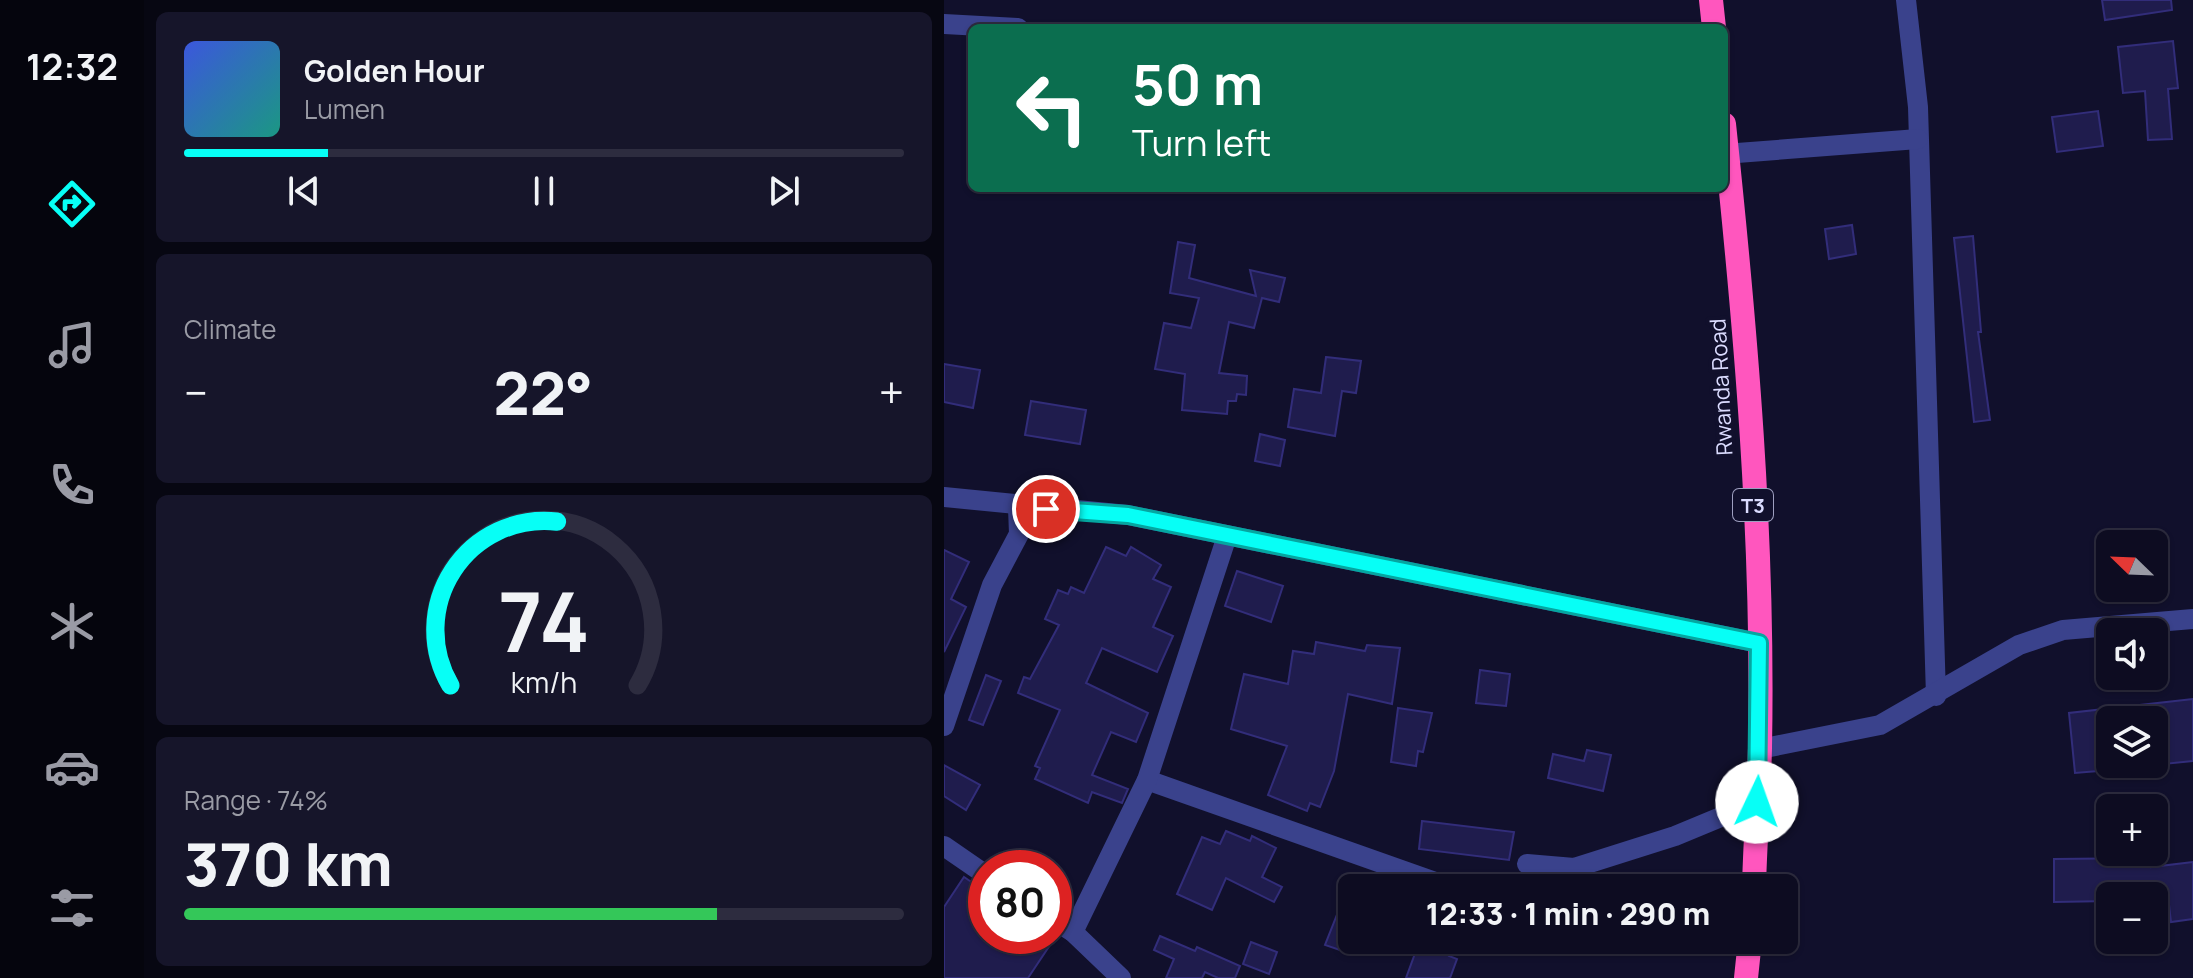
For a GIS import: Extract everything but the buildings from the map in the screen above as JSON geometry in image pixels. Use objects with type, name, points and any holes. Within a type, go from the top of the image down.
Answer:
[{"type":"highway","points":[[1711,0],[1714,24]]},
{"type":"highway","name":"Rwanda Road","points":[[1728,172],[1747,345],[1759,643],[1760,749],[1754,874]]},
{"type":"highway","points":[[1746,978],[1749,954]]},
{"type":"street","points":[[1906,0],[1916,66],[1935,566],[1936,696]]},
{"type":"street","points":[[944,24],[968,25]]},
{"type":"street","points":[[1728,154],[1918,139]]},
{"type":"street","points":[[944,497],[1018,507],[1128,515],[1759,643]]},
{"type":"street","points":[[944,726],[992,585],[1019,534],[1018,507]]},
{"type":"street","points":[[1121,978],[1073,932],[1147,780],[1227,536]]},
{"type":"street","points":[[1760,749],[1880,725],[1936,696],[2019,645],[2063,630],[2193,619]]},
{"type":"street","points":[[1147,780],[1412,874]]},
{"type":"street","points":[[1527,864],[1574,868],[1675,836],[1757,802]]},
{"type":"street","points":[[944,846],[968,863]]},
{"type":"route","points":[[1046,509],[1128,515],[1510,595],[1759,643],[1757,802]]}]
